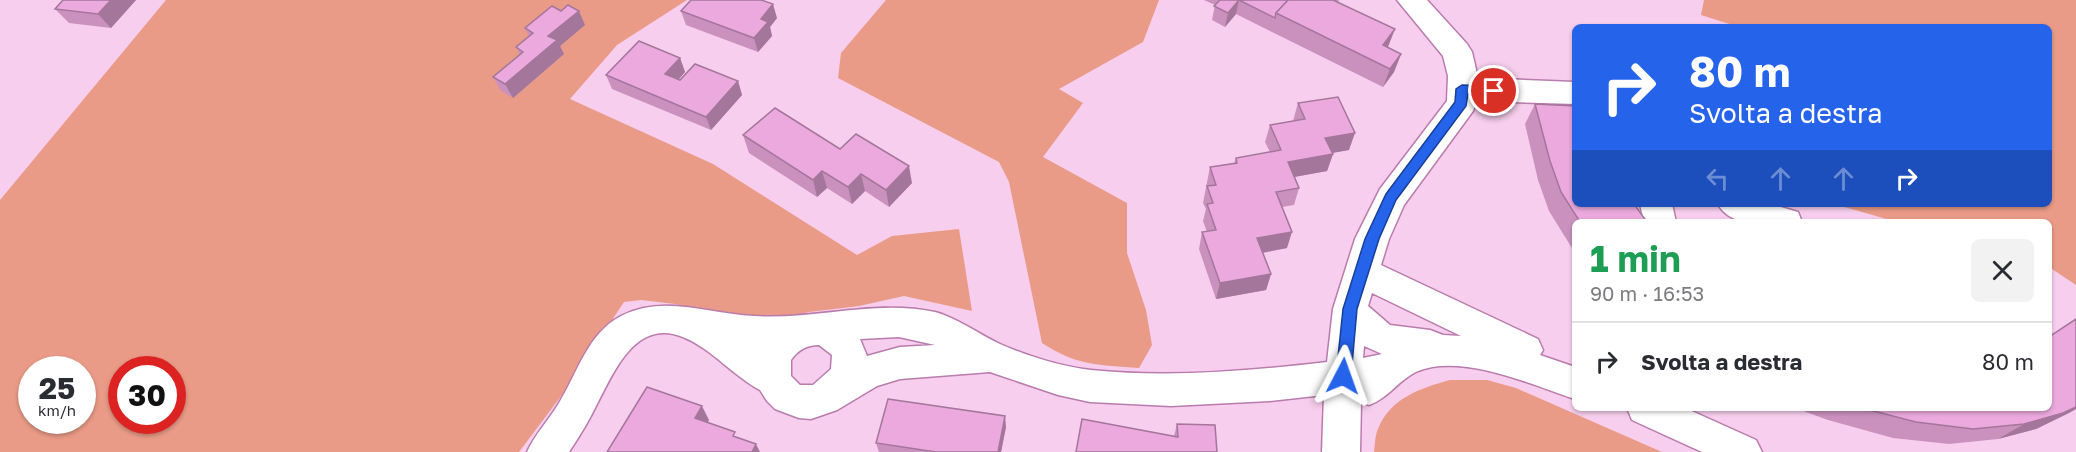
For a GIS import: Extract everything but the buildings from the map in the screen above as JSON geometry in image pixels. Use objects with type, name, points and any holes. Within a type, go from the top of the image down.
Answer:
[{"type":"street","points":[[1341,445],[1343,376],[1350,309],[1372,239],[1390,198],[1462,103],[1463,76],[1457,52],[1411,0]]},
{"type":"street","points":[[1462,89],[1572,93]]},
{"type":"street","points":[[1740,207],[1776,219]]},
{"type":"street","points":[[1362,272],[1572,374]]},
{"type":"street","points":[[1350,309],[1374,336],[1389,343],[1481,353],[1572,381]]},
{"type":"street","points":[[546,452],[580,401],[606,348],[622,333],[644,321],[668,319],[755,333],[811,331],[860,324],[899,322],[936,328],[991,357],[1058,379],[1090,386],[1171,390],[1270,385],[1382,372]]},
{"type":"street","points":[[694,325],[771,378],[781,393],[799,402],[821,399],[868,372],[900,363],[991,357]]},
{"type":"street","points":[[771,378],[772,359],[783,343],[811,331],[839,338],[849,353],[850,371],[839,388]]},
{"type":"street","points":[[1341,445],[1363,398],[1382,372],[1404,359],[1428,352],[1455,349]]},
{"type":"street","points":[[1652,411],[1743,452]]},
{"type":"shaded area","points":[[166,0],[687,0],[617,45],[570,99],[713,164],[857,255],[892,236],[959,229],[972,311],[904,296],[776,320],[711,312],[675,304],[641,300],[624,302],[568,387],[519,452],[0,452],[0,200]]},
{"type":"shaded area","points":[[886,0],[1159,0],[1143,42],[1059,89],[1083,103],[1043,157],[1127,203],[1127,253],[1146,310],[1152,345],[1139,368],[1089,363],[1066,356],[1042,343],[1009,182],[999,162],[838,78],[841,53]]},
{"type":"shaded area","points":[[1704,0],[2076,0],[2076,285],[2052,269],[2052,219],[1886,219],[1844,207],[2052,207],[2052,24],[1730,24],[1701,15]]},
{"type":"shaded area","points":[[1450,380],[1487,380],[1516,388],[1662,452],[1374,452],[1377,431],[1390,409],[1418,391]]},
{"type":"route","points":[[1343,376],[1350,309],[1372,239],[1390,198],[1462,103],[1462,89],[1494,91]]}]
